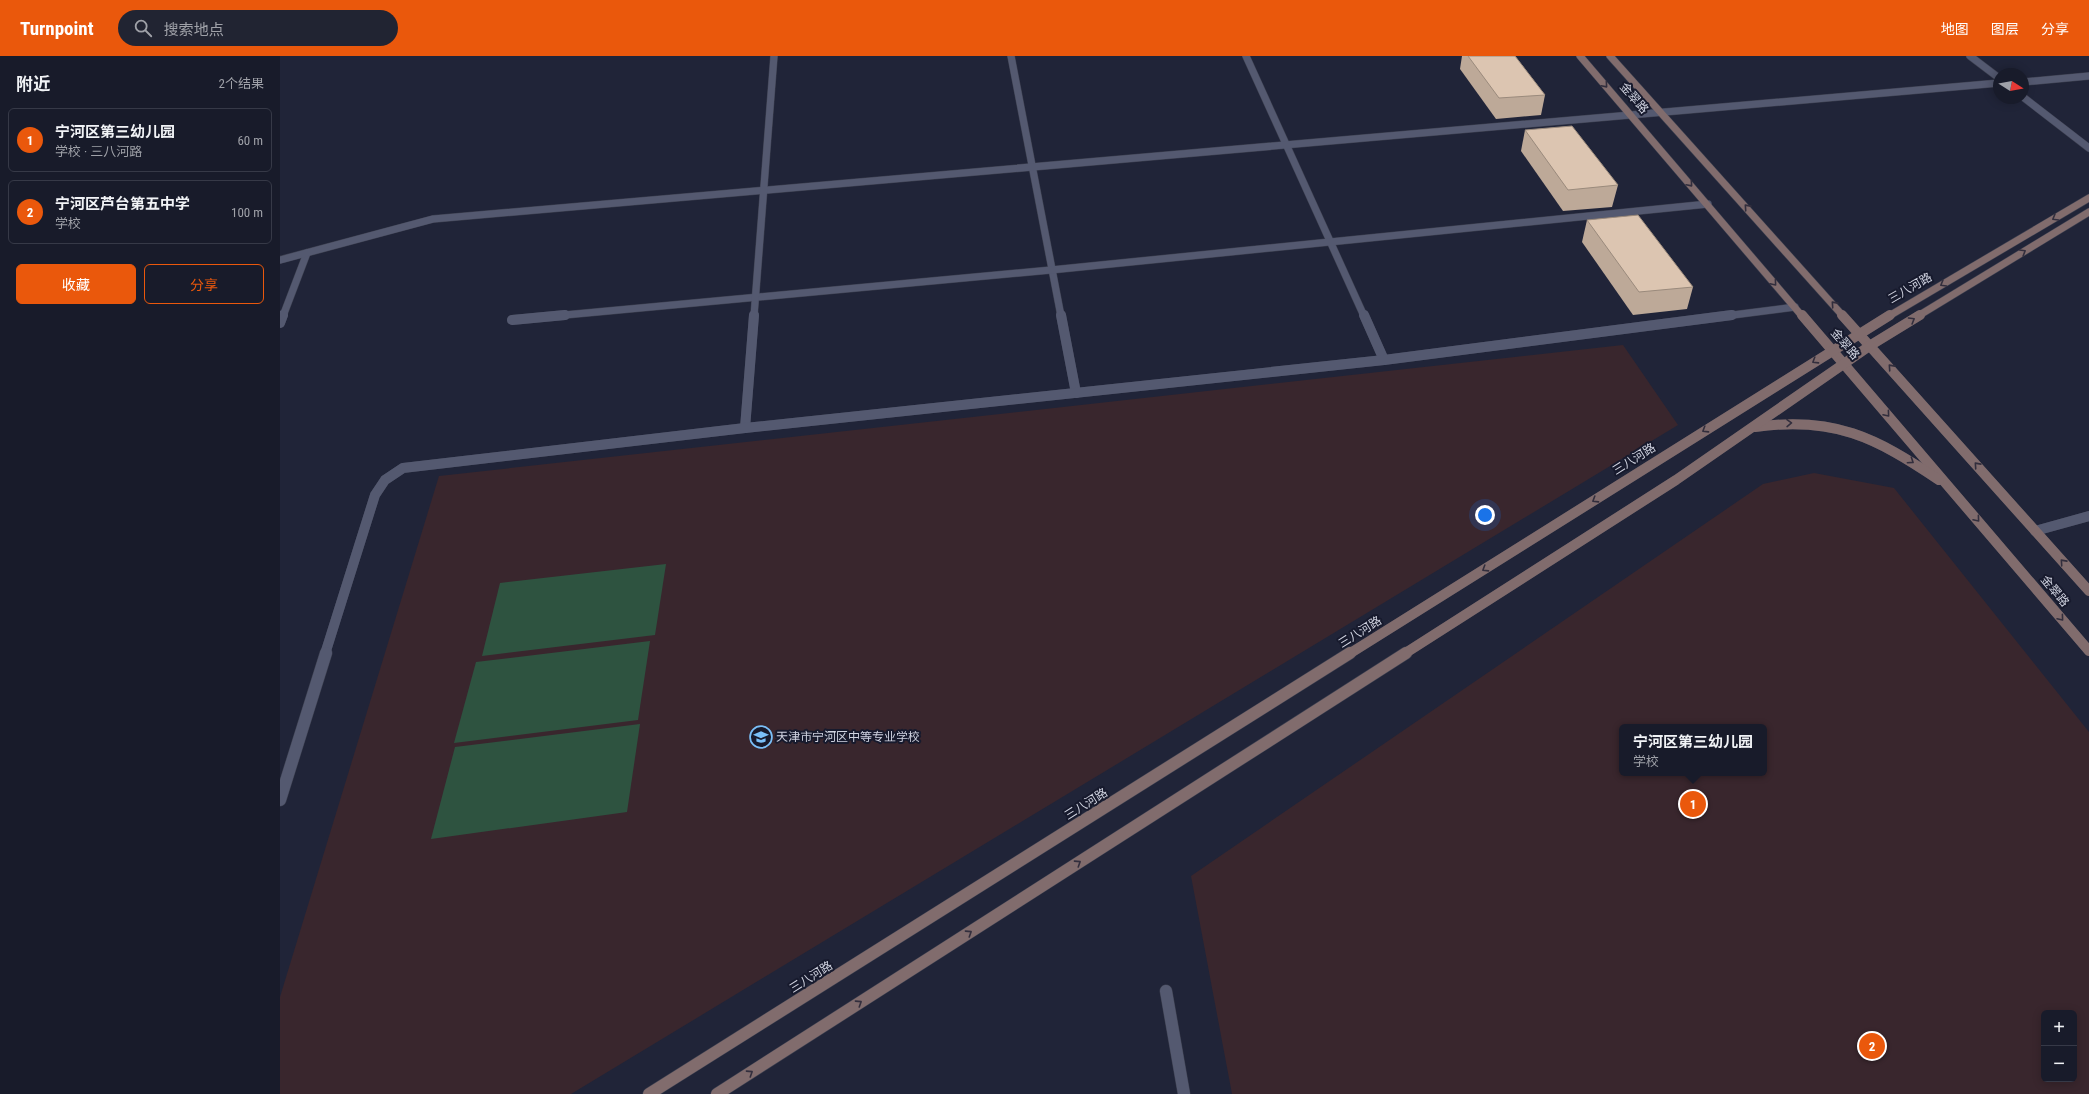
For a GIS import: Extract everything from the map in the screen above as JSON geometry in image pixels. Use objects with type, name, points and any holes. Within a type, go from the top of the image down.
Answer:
[{"type":"street","points":[[745,428],[762,192],[774,56]]},
{"type":"street","points":[[1011,56],[1031,168],[1076,393]]},
{"type":"street","points":[[1246,56],[1384,360]]},
{"type":"street","name":"金翠路","points":[[1580,56],[2089,651]]},
{"type":"street","name":"金翠路","points":[[1610,56],[1860,333],[2089,591]]},
{"type":"street","points":[[1970,56],[1993,73]]},
{"type":"street","points":[[2029,81],[2089,76]]},
{"type":"street","points":[[280,260],[433,219],[762,192],[1661,111],[1993,84]]},
{"type":"street","points":[[2029,102],[2089,148]]},
{"type":"street","name":"三八河路","points":[[649,1094],[1832,350],[2089,198]]},
{"type":"street","points":[[512,320],[1051,270],[1708,204]]},
{"type":"street","points":[[717,1094],[1676,480],[1870,345],[2089,212]]},
{"type":"street","points":[[280,323],[307,253]]},
{"type":"street","points":[[280,800],[375,495],[385,480],[403,468],[745,428],[1384,360],[1795,307]]},
{"type":"street","points":[[1750,428],[1793,423],[1828,426],[1844,430],[1891,449],[1952,490]]},
{"type":"street","points":[[2035,530],[2089,516]]},
{"type":"street","points":[[1166,991],[1184,1094]]},
{"type":"shaded area","name":"天津市宁河区中等专业学校","points":[[1623,345],[1678,425],[571,1094],[280,1094],[280,997],[439,476]]},
{"type":"shaded area","points":[[1814,473],[1894,488],[2089,732],[2089,1094],[1232,1094],[1191,876],[1763,484]]},
{"type":"green space","points":[[666,564],[655,635],[482,656],[500,583]]},
{"type":"green space","points":[[650,641],[638,720],[454,743],[476,662]]},
{"type":"green space","points":[[640,724],[627,812],[431,839],[455,747]]},
{"type":"building","points":[[1468,56],[1515,56],[1545,95],[1499,98]]},
{"type":"building","points":[[1572,126],[1618,185],[1568,190],[1525,130]]},
{"type":"building","points":[[1638,215],[1693,287],[1639,292],[1587,220]]},
{"type":"place","name":"天津市宁河区中等专业学校","points":[[761,737]]},
{"type":"place","name":"宁河区第三幼儿园","points":[[1693,804]]},
{"type":"place","name":"宁河区芦台第五中学","points":[[1872,1046]]}]
